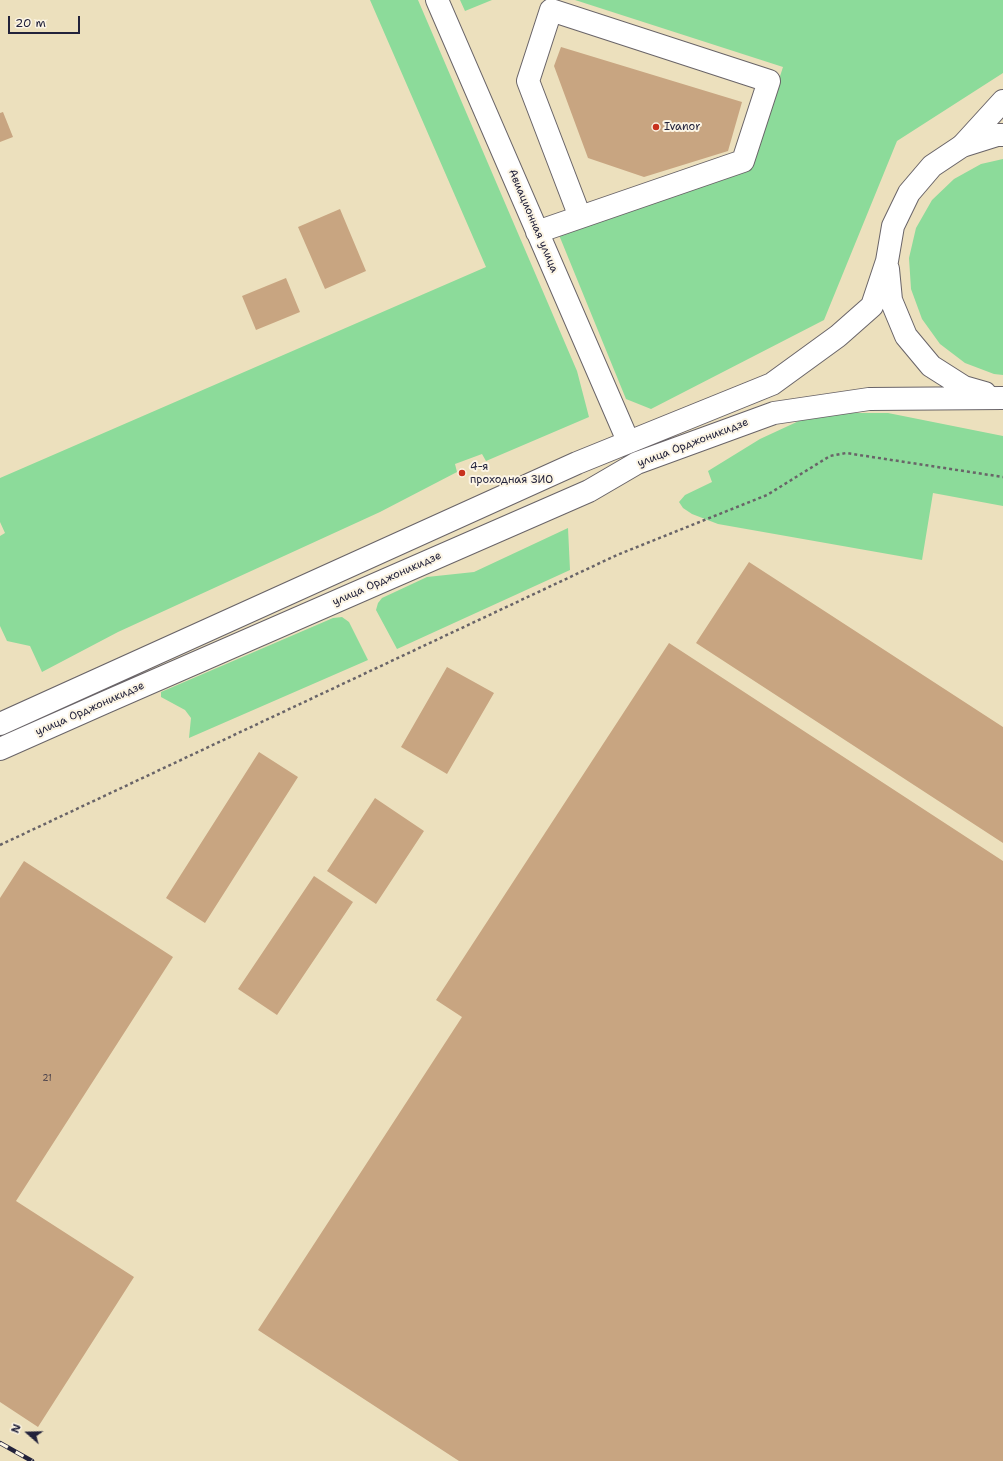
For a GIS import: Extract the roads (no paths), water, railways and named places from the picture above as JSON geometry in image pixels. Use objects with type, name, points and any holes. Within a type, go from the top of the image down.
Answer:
[{"type":"main road","name":"Авиационная улица","points":[[437,0],[628,442]]},
{"type":"main road","points":[[537,232],[743,161],[769,81],[551,10],[528,81],[580,217]]},
{"type":"main road","points":[[0,724],[569,466],[772,384],[838,336],[872,306],[887,261],[893,226],[909,193],[932,166],[962,146],[1003,101]]},
{"type":"main road","points":[[962,146],[997,135],[1003,135]]},
{"type":"main road","points":[[887,261],[891,300],[906,336],[931,366],[964,387],[1002,398]]},
{"type":"main road","name":"улица Орджоникидзе","points":[[0,749],[113,698],[589,491],[637,463],[774,413],[869,399],[1002,398]]},
{"type":"railway","points":[[0,1443],[32,1461]]},
{"type":"place","name":"Ivanor","points":[[656,127]]},
{"type":"place","name":"4-я проходная ЗИО","points":[[462,473]]}]
